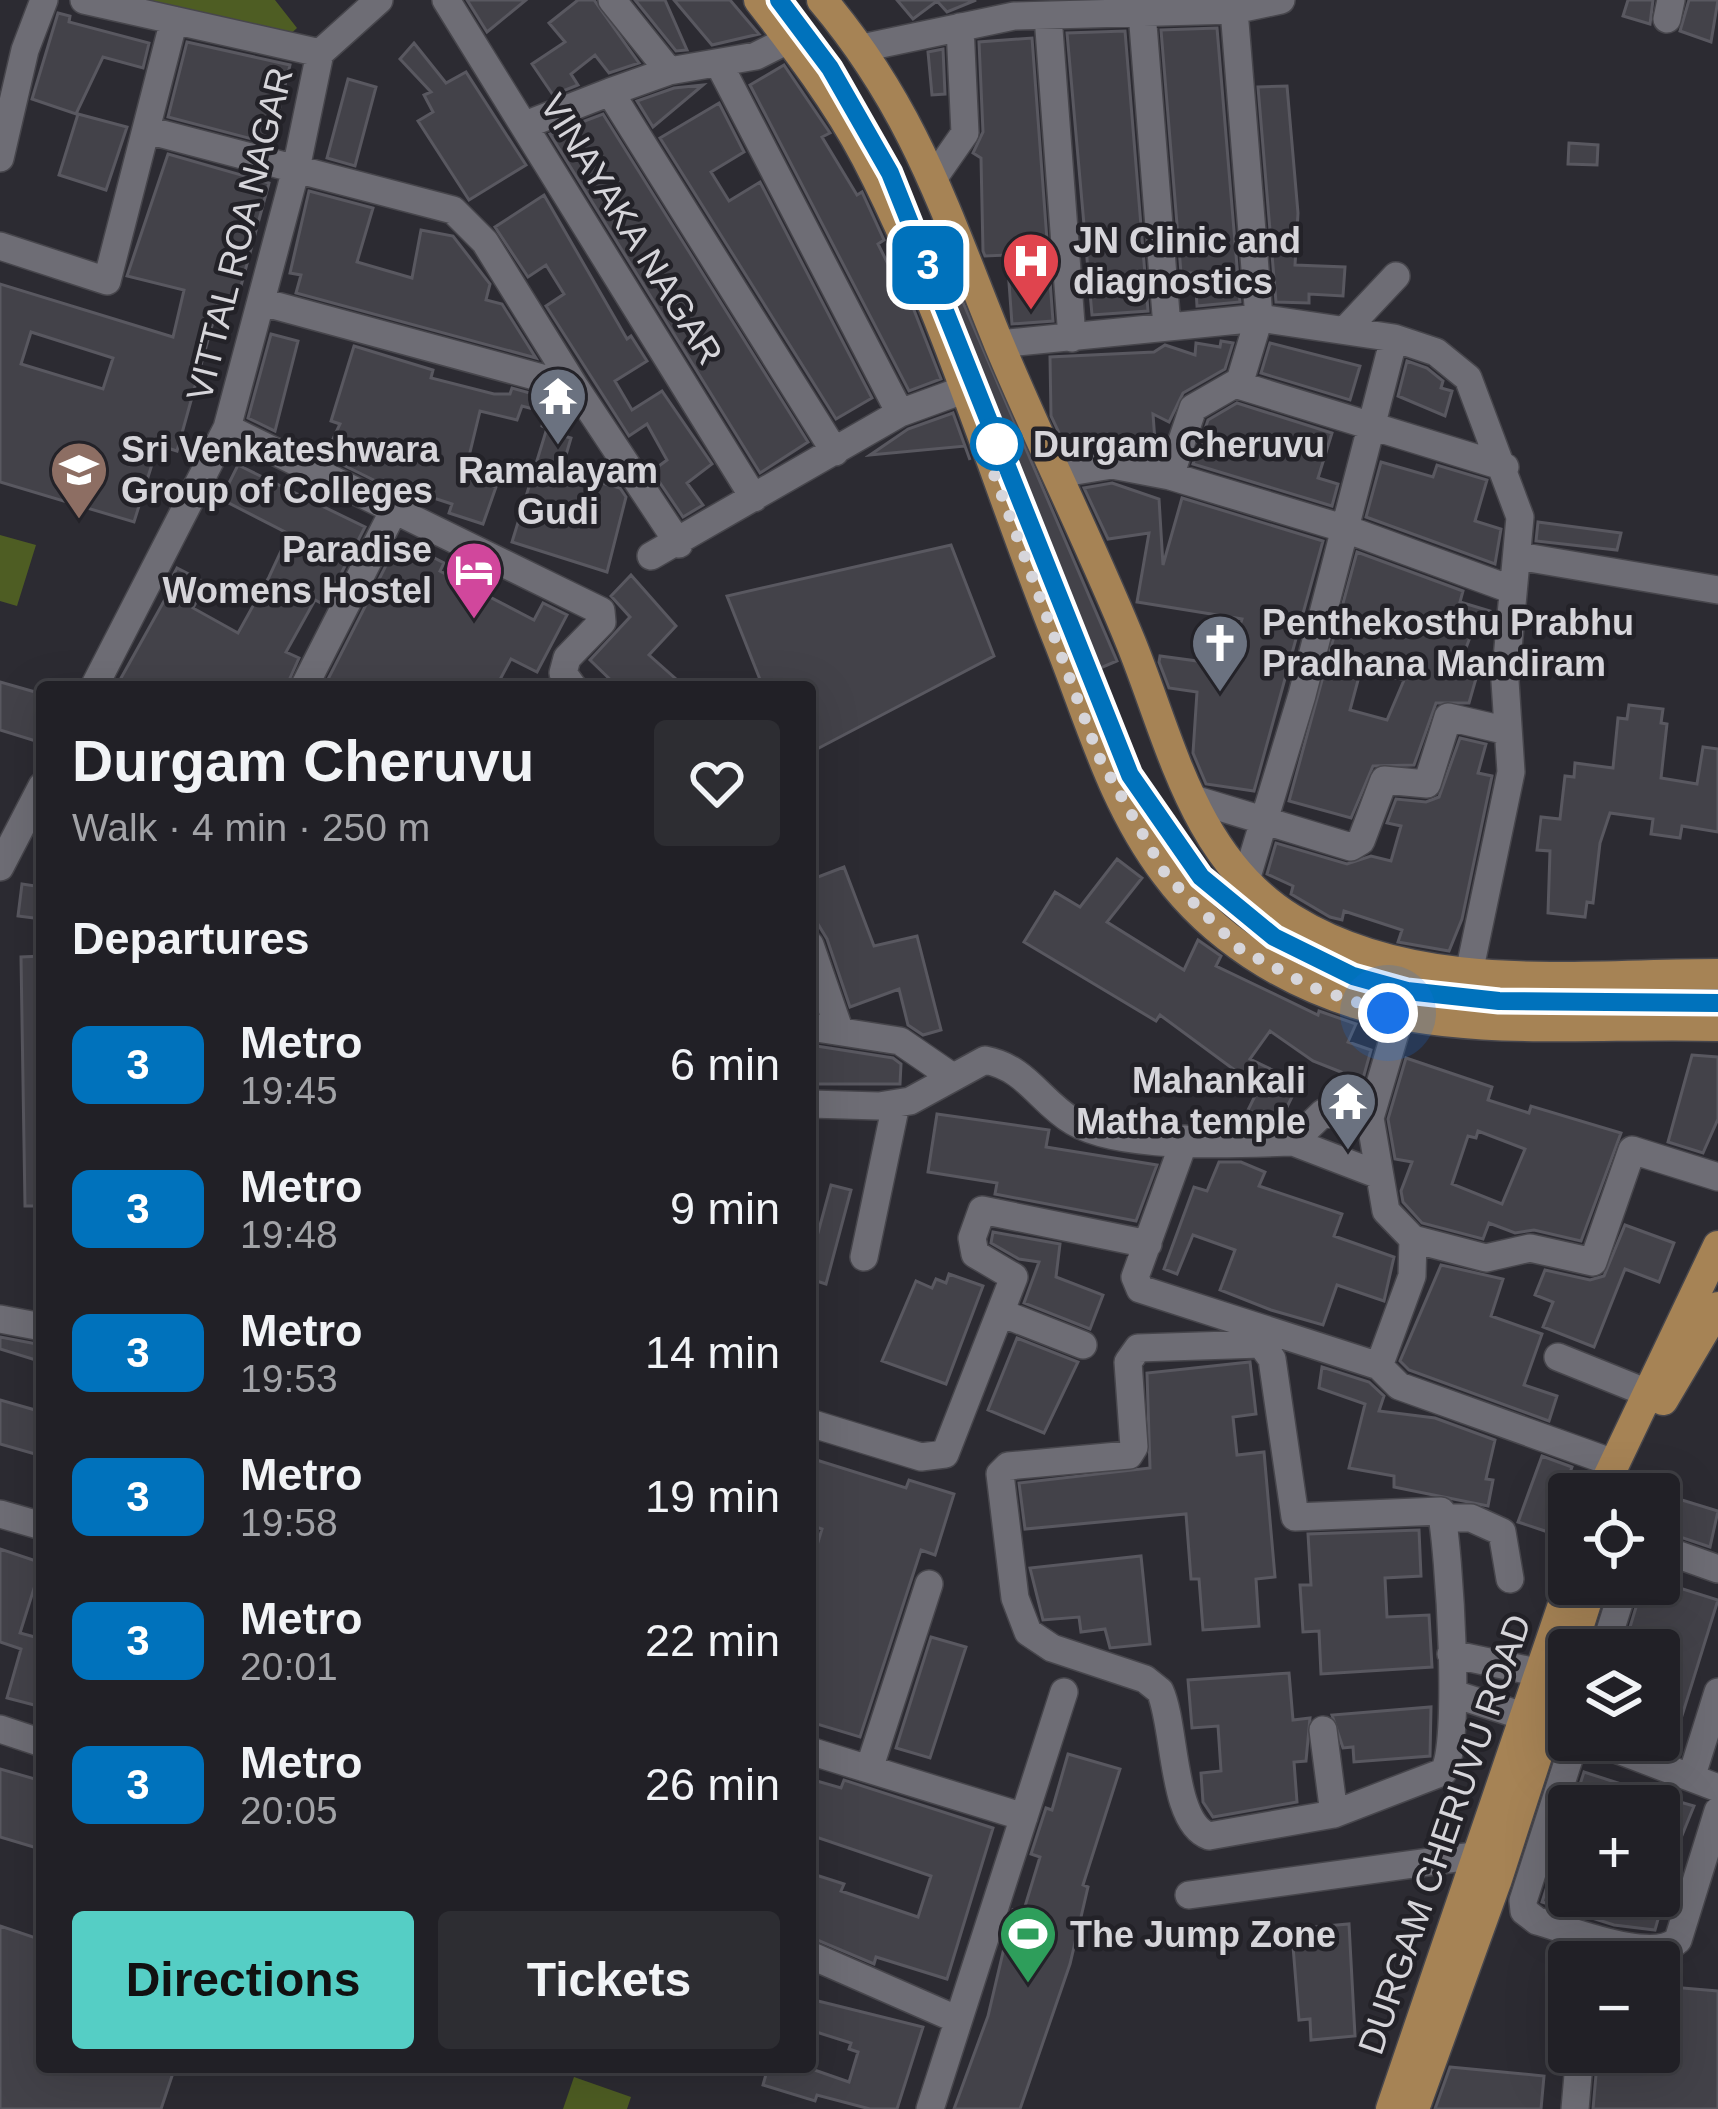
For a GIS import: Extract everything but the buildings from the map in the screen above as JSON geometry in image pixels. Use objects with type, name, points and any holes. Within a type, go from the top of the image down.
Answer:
[{"type":"main road","points":[[759,0],[790,39],[865,157],[963,390],[1099,757],[1166,875],[1240,949],[1312,987],[1400,1016],[1718,1026]]},
{"type":"main road","points":[[822,0],[862,48],[935,176],[999,344],[1190,798],[1230,865],[1294,921],[1394,960],[1469,973],[1718,974]]},
{"type":"main road","points":[[1622,1473],[1646,1392],[1718,1246]]},
{"type":"main road","points":[[1622,1473],[1718,1307]]},
{"type":"main road","name":"DURGAM CHERUVU ROAD","points":[[1548,1703],[1540,1673],[1563,1605]]},
{"type":"main road","name":"DURGAM CHERUVU ROAD","points":[[1391,2109],[1491,1844],[1548,1742]]},
{"type":"main road","name":"DURGAM CHERUVU ROAD","points":[[1414,2109],[1491,1844]]},
{"type":"street","points":[[0,158],[25,50],[44,0]]},
{"type":"street","points":[[84,0],[320,53],[379,0]]},
{"type":"street","name":"VINAYAKA NAGAR","points":[[446,0],[754,497]]},
{"type":"street","points":[[612,0],[669,71]]},
{"type":"street","points":[[862,48],[960,27],[1007,8],[1048,16],[1175,6],[1234,10],[1281,0]]},
{"type":"street","points":[[1170,476],[1189,414],[1235,384],[1259,318],[1234,10]]},
{"type":"street","points":[[1142,12],[1167,327]]},
{"type":"street","points":[[1048,16],[1072,338]]},
{"type":"street","points":[[0,246],[107,281],[174,20]]},
{"type":"street","points":[[935,176],[965,133],[960,27]]},
{"type":"street","points":[[526,125],[669,71],[760,55],[790,39]]},
{"type":"street","name":"VITTAL ROA NAGAR","points":[[97,681],[227,428],[296,169],[320,53]]},
{"type":"street","points":[[719,64],[900,412]]},
{"type":"street","points":[[610,92],[835,452]]},
{"type":"street","points":[[147,130],[453,210],[485,242],[679,544]]},
{"type":"street","points":[[1348,327],[1396,276]]},
{"type":"street","points":[[262,302],[575,387]]},
{"type":"street","points":[[999,344],[1259,318],[1348,327],[1394,338],[1436,352],[1468,378],[1505,467],[1520,518],[1510,589],[1511,772],[1469,973]]},
{"type":"street","points":[[1246,880],[1375,426],[1394,338]]},
{"type":"street","points":[[1235,384],[1505,467]]},
{"type":"street","points":[[651,556],[679,544],[900,412],[963,390]]},
{"type":"street","points":[[227,428],[602,611],[602,622],[567,658],[562,673],[568,681]]},
{"type":"street","points":[[1057,474],[1112,465],[1170,476],[1346,529],[1510,589]]},
{"type":"street","points":[[307,681],[394,509]]},
{"type":"street","points":[[1517,556],[1718,590]]},
{"type":"street","points":[[1190,798],[1351,847],[1361,841],[1384,780],[1427,784],[1448,717],[1508,731]]},
{"type":"street","points":[[0,866],[36,797]]},
{"type":"street","points":[[816,981],[824,1028],[900,1041],[951,1076]]},
{"type":"street","points":[[1400,1016],[1370,1118],[1386,1210],[1413,1239],[1486,1258],[1530,1248],[1593,1262],[1632,1150],[1718,1177]]},
{"type":"street","points":[[816,1104],[896,1104],[920,1097],[985,1060],[1008,1064],[1086,1128],[1139,1139],[1293,1142],[1379,1175]]},
{"type":"street","points":[[864,1257],[896,1104]]},
{"type":"street","points":[[1293,1142],[1323,1113],[1370,1118]]},
{"type":"street","points":[[1185,1139],[1135,1277],[1144,1292],[1379,1366],[1400,1386],[1616,1473]]},
{"type":"street","points":[[816,1425],[937,1458],[945,1454],[1004,1318],[1013,1273],[981,1261],[972,1246],[982,1210],[1148,1244]]},
{"type":"street","points":[[1379,1366],[1412,1276],[1413,1239]]},
{"type":"street","points":[[0,1318],[36,1326]]},
{"type":"street","points":[[1004,1318],[1085,1341]]},
{"type":"street","points":[[1250,1342],[1261,1344],[1273,1359],[1295,1516],[1435,1508],[1442,1518],[1454,1694],[1448,1768],[1334,1814],[1222,1835],[1198,1832],[1185,1813],[1160,1691],[1145,1679],[1052,1648],[1028,1633],[1019,1617],[1000,1474],[1008,1466],[1129,1455],[1134,1448],[1128,1362],[1138,1348],[1250,1342]]},
{"type":"street","points":[[1558,1357],[1646,1392]]},
{"type":"street","points":[[0,1514],[36,1524]]},
{"type":"street","points":[[1442,1518],[1472,1518],[1502,1532],[1510,1579]]},
{"type":"street","points":[[1680,1555],[1718,1569]]},
{"type":"street","points":[[877,1769],[929,1584]]},
{"type":"street","points":[[1451,1654],[1540,1673]]},
{"type":"street","points":[[877,1769],[913,1680]]},
{"type":"street","points":[[930,2109],[1064,1692]]},
{"type":"street","points":[[1692,1775],[1718,1692]]},
{"type":"street","points":[[1454,1694],[1548,1727]]},
{"type":"street","points":[[0,1730],[36,1740]]},
{"type":"street","points":[[1323,1730],[1334,1814]]},
{"type":"street","points":[[816,1753],[1024,1817]]},
{"type":"street","points":[[1549,1761],[1523,1901],[1524,1911],[1537,1921],[1651,1951],[1671,1946],[1678,1940],[1718,1811]]},
{"type":"street","points":[[1652,1761],[1718,1788]]},
{"type":"street","points":[[1189,1894],[1491,1844]]},
{"type":"street","points":[[816,1958],[956,2019]]},
{"type":"street","points":[[1575,2109],[1578,2073]]},
{"type":"green space","points":[[120,0],[275,0],[297,28],[285,39]]},
{"type":"green space","points":[[0,535],[36,545],[17,606],[0,601]]},
{"type":"green space","points":[[574,2077],[631,2097],[627,2109],[563,2109]]},
{"type":"railway","points":[[779,0],[830,68],[890,173],[1130,775],[1201,877],[1274,937],[1353,976],[1407,991],[1499,1001],[1718,1003]]},
{"type":"metro line","name":"3","points":[[779,0],[863,119],[890,173],[1130,775],[1201,877],[1274,937],[1353,976],[1407,991],[1499,1001],[1718,1003]]},
{"type":"place","name":"JN Clinic and diagnostics","points":[[1031,312]]},
{"type":"place","name":"Durgam Cheruvu","points":[[997,444]]},
{"type":"place","name":"Ramalayam Gudi","points":[[558,447]]},
{"type":"place","name":"Sri Venkateshwara Group of Colleges","points":[[79,521]]},
{"type":"place","name":"Paradise Womens Hostel","points":[[474,621]]},
{"type":"place","name":"Penthekosthu Prabhu Pradhana Mandiram","points":[[1220,694]]},
{"type":"place","name":"Mahankali Matha temple","points":[[1348,1152]]},
{"type":"place","name":"The Jump Zone","points":[[1028,1985]]},
{"type":"route","points":[[997,444],[979,434],[1099,757],[1166,875],[1240,949],[1312,987],[1388,1013]]}]
